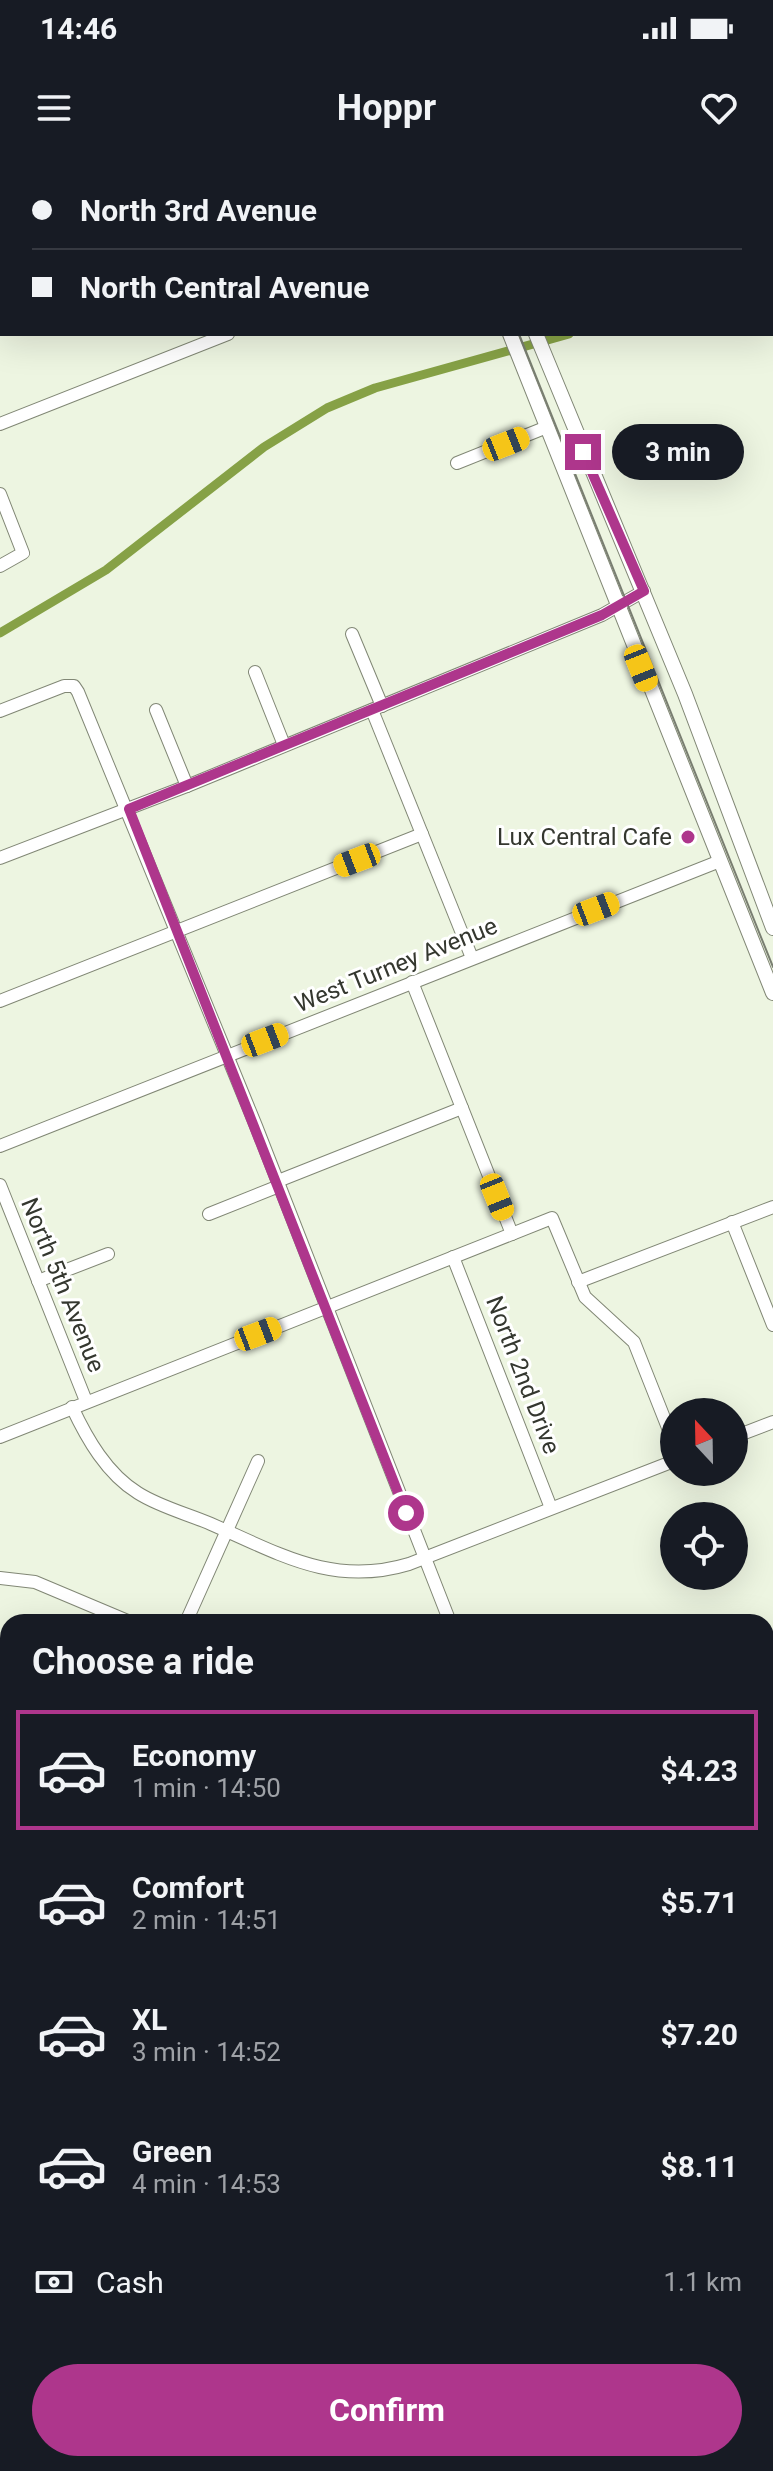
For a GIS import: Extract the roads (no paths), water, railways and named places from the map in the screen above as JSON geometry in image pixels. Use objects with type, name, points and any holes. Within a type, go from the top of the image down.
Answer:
[{"type":"main road","points":[[537,336],[644,591],[773,928]]},
{"type":"main road","points":[[512,337],[617,609],[773,993]]},
{"type":"street","points":[[0,424],[223,336]]},
{"type":"street","points":[[457,463],[547,427]]},
{"type":"street","points":[[0,494],[23,553],[0,566]]},
{"type":"street","points":[[0,858],[187,786],[617,609],[644,591]]},
{"type":"street","points":[[352,634],[422,834],[472,958]]},
{"type":"street","points":[[255,672],[284,745]]},
{"type":"street","points":[[0,711],[64,686],[74,686],[178,930],[447,1614]]},
{"type":"street","points":[[156,710],[187,786]]},
{"type":"street","points":[[0,1001],[422,834]]},
{"type":"street","name":"West Turney Avenue","points":[[0,1146],[720,861]]},
{"type":"street","points":[[412,982],[512,1234]]},
{"type":"street","points":[[209,1214],[462,1108]]},
{"type":"street","name":"North 5th Avenue","points":[[0,1185],[86,1401]]},
{"type":"street","points":[[578,1282],[773,1207]]},
{"type":"street","points":[[0,1437],[552,1218],[578,1282],[594,1308],[634,1342],[660,1408]]},
{"type":"street","points":[[732,1222],[773,1325]]},
{"type":"street","points":[[38,1281],[108,1254]]},
{"type":"street","name":"North 2nd Drive","points":[[453,1257],[551,1508]]},
{"type":"street","points":[[72,1407],[102,1459],[138,1493],[308,1566],[340,1573],[384,1571],[425,1558],[660,1466]]},
{"type":"street","points":[[748,1432],[773,1422]]},
{"type":"street","points":[[189,1614],[258,1461]]},
{"type":"street","points":[[0,1578],[35,1582],[111,1614]]},
{"type":"waterway","points":[[0,633],[106,570],[264,447],[327,408],[375,388],[562,336]]},
{"type":"tram line","points":[[520,336],[773,967]]},
{"type":"place","name":"Lux Central Cafe","points":[[688,837]]}]
